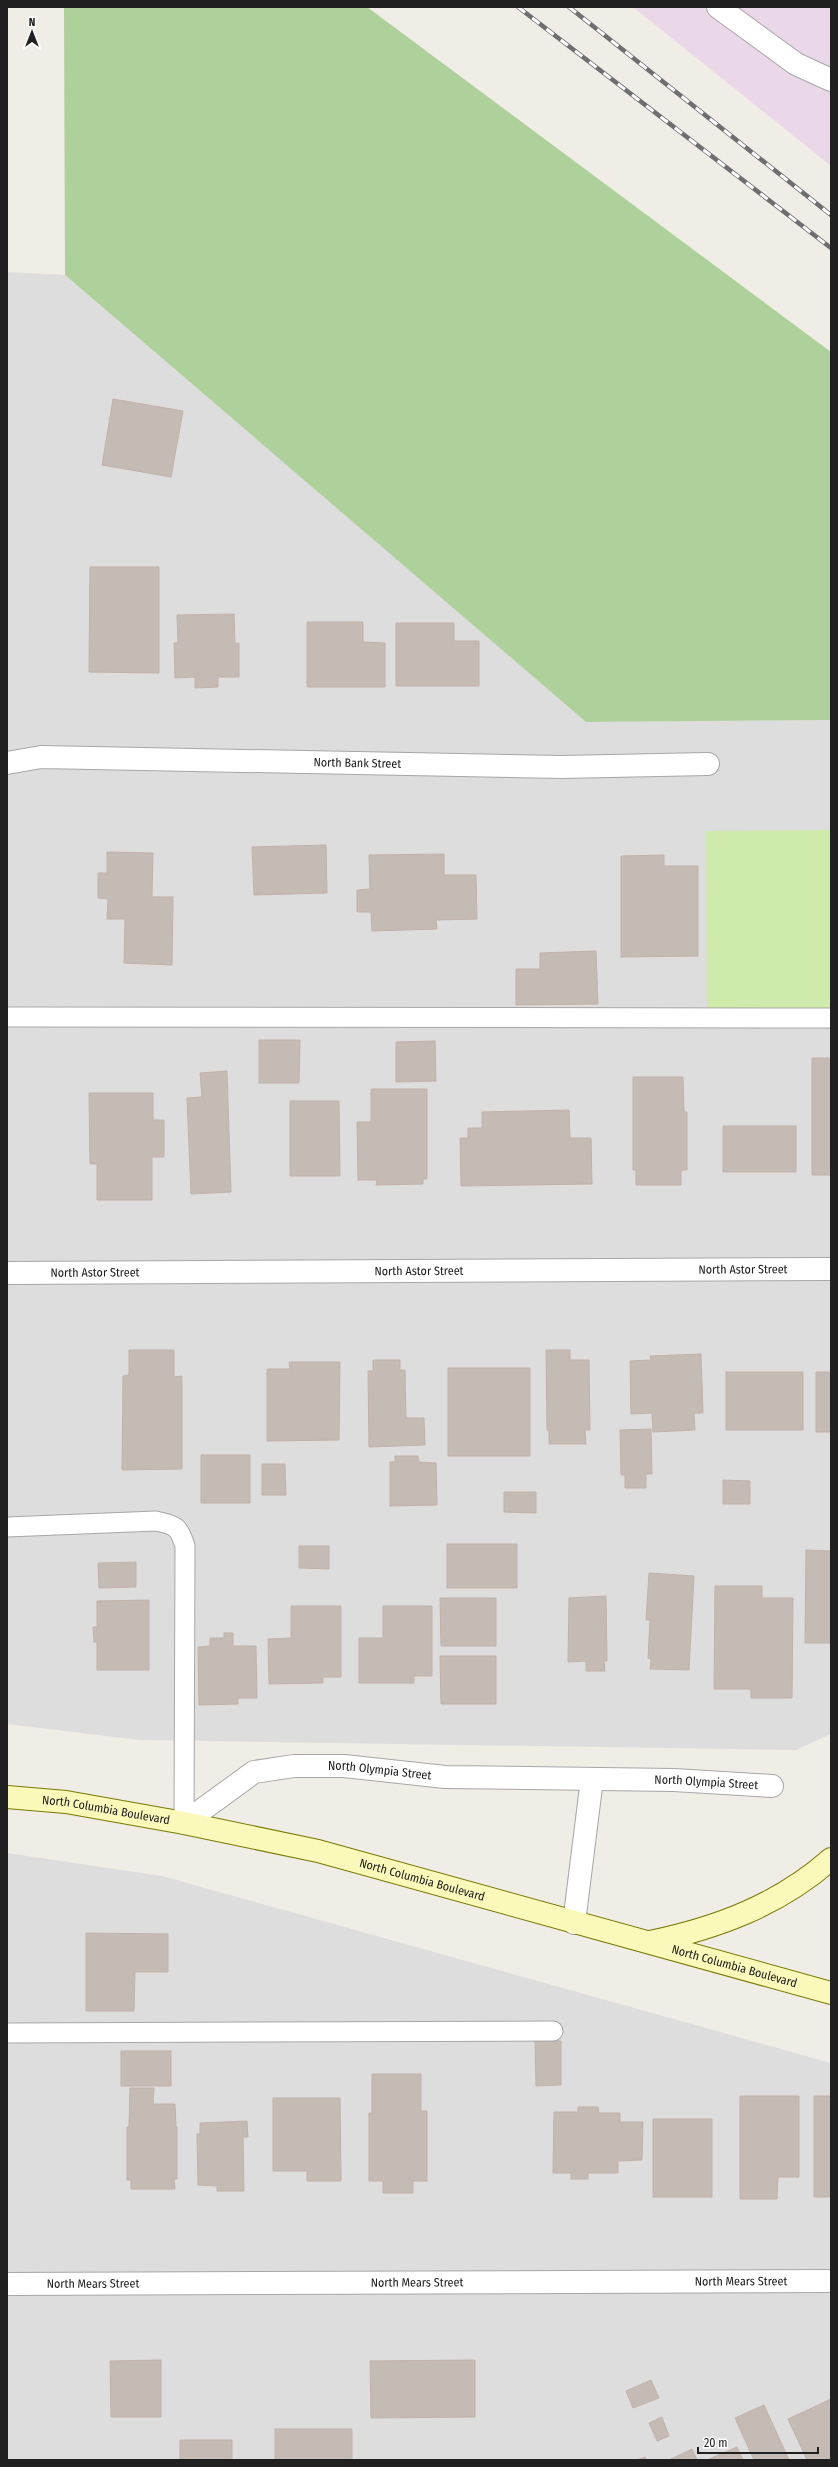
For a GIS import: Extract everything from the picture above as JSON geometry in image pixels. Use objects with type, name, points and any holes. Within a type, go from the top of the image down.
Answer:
[{"type":"main road","name":"North Columbia Boulevard","points":[[7,1797],[66,1802],[184,1823],[318,1851],[831,1993]]},
{"type":"main road","points":[[647,1943],[692,1934],[736,1919],[777,1898],[815,1873],[831,1859]]},
{"type":"street","points":[[718,7],[796,64],[831,80]]},
{"type":"street","name":"North Bank Street","points":[[7,763],[41,757],[561,767],[708,764]]},
{"type":"street","name":"North Astor Street","points":[[7,1273],[831,1270]]},
{"type":"street","name":"North Olympia Street","points":[[184,1823],[254,1772],[294,1766],[344,1766],[445,1777],[674,1780],[772,1786]]},
{"type":"street","points":[[574,1923],[592,1779]]},
{"type":"street","name":"North Mears Street","points":[[7,2284],[828,2281]]},
{"type":"lane","points":[[7,1017],[831,1018]]},
{"type":"lane","points":[[7,1527],[156,1521],[171,1524],[180,1530],[185,1546],[184,1823]]},
{"type":"lane","points":[[7,2034],[553,2031]]},
{"type":"shaded area","points":[[633,7],[831,7],[831,166]]},
{"type":"shaded area","points":[[7,272],[65,275],[586,722],[831,720],[831,1734],[796,1750],[140,1740],[7,1724]]},
{"type":"shaded area","points":[[7,1853],[162,1876],[831,2063],[831,2460],[7,2460]]},
{"type":"green space","points":[[64,7],[367,7],[831,352],[831,720],[586,722],[65,275]]},
{"type":"green space","points":[[831,830],[831,1013],[707,1013],[706,831]]},
{"type":"building","points":[[113,399],[183,411],[171,477],[102,465]]},
{"type":"building","points":[[90,567],[159,567],[159,673],[89,672]]},
{"type":"building","points":[[234,614],[235,644],[239,643],[239,677],[218,677],[218,687],[195,688],[195,677],[175,678],[174,643],[178,643],[177,615]]},
{"type":"building","points":[[307,622],[363,622],[363,642],[385,643],[385,687],[307,687]]},
{"type":"building","points":[[396,623],[454,623],[454,641],[479,641],[479,686],[396,686]]},
{"type":"building","points":[[326,845],[327,893],[254,895],[252,847]]},
{"type":"building","points":[[107,852],[153,853],[152,897],[173,897],[172,965],[124,963],[125,919],[107,919],[108,899],[98,898],[98,873],[107,873]]},
{"type":"building","points":[[444,854],[444,875],[476,875],[477,919],[436,920],[437,929],[372,931],[371,912],[357,912],[357,890],[370,889],[369,855]]},
{"type":"building","points":[[664,855],[664,866],[698,866],[698,956],[621,957],[621,856]]},
{"type":"building","points":[[596,951],[598,1004],[516,1005],[516,969],[540,969],[540,953]]},
{"type":"building","points":[[259,1040],[300,1040],[299,1083],[259,1083]]},
{"type":"building","points":[[435,1041],[436,1081],[396,1082],[396,1042]]},
{"type":"building","points":[[812,1058],[831,1058],[831,1175],[812,1175]]},
{"type":"building","points":[[227,1071],[231,1192],[191,1194],[187,1098],[202,1097],[200,1073]]},
{"type":"building","points":[[633,1077],[683,1077],[684,1112],[687,1112],[687,1170],[681,1170],[681,1185],[636,1185],[636,1170],[633,1170]]},
{"type":"building","points":[[371,1089],[427,1089],[427,1179],[423,1179],[423,1184],[376,1185],[377,1180],[358,1180],[357,1122],[371,1122]]},
{"type":"building","points":[[89,1093],[153,1093],[153,1120],[164,1120],[164,1157],[152,1157],[152,1200],[97,1200],[97,1164],[90,1164]]},
{"type":"building","points":[[290,1101],[339,1101],[340,1176],[290,1176]]},
{"type":"building","points":[[569,1110],[570,1138],[591,1138],[592,1184],[461,1186],[460,1138],[468,1138],[468,1128],[482,1128],[482,1112]]},
{"type":"building","points":[[723,1126],[796,1126],[796,1172],[723,1172]]},
{"type":"building","points":[[129,1350],[174,1350],[174,1377],[182,1376],[182,1469],[122,1470],[123,1376],[129,1375]]},
{"type":"building","points":[[546,1350],[570,1350],[570,1360],[589,1360],[590,1430],[585,1430],[586,1444],[549,1444],[549,1430],[547,1430]]},
{"type":"building","points":[[701,1354],[703,1413],[694,1413],[695,1430],[653,1432],[652,1413],[631,1414],[630,1361],[651,1360],[650,1356]]},
{"type":"building","points":[[373,1360],[400,1360],[400,1370],[405,1370],[406,1418],[424,1418],[425,1445],[369,1447],[368,1371],[373,1371]]},
{"type":"building","points":[[289,1362],[340,1362],[339,1440],[267,1441],[267,1369],[290,1369]]},
{"type":"building","points":[[448,1368],[530,1368],[530,1456],[448,1456]]},
{"type":"building","points":[[726,1372],[803,1372],[803,1430],[726,1430]]},
{"type":"building","points":[[816,1372],[831,1372],[831,1432],[816,1432]]},
{"type":"building","points":[[651,1429],[652,1474],[646,1474],[646,1488],[625,1488],[625,1475],[621,1475],[620,1430]]},
{"type":"building","points":[[201,1455],[250,1455],[250,1503],[201,1503]]},
{"type":"building","points":[[395,1456],[418,1456],[419,1462],[436,1463],[437,1505],[390,1506],[390,1462],[395,1462]]},
{"type":"building","points":[[262,1464],[285,1464],[286,1495],[262,1495]]},
{"type":"building","points":[[723,1480],[750,1481],[750,1504],[723,1504]]},
{"type":"building","points":[[504,1492],[536,1492],[536,1513],[504,1512]]},
{"type":"building","points":[[447,1544],[517,1544],[517,1588],[447,1588]]},
{"type":"building","points":[[299,1546],[329,1546],[329,1569],[299,1568]]},
{"type":"building","points":[[806,1550],[831,1551],[831,1643],[805,1643]]},
{"type":"building","points":[[136,1562],[136,1587],[99,1588],[98,1563]]},
{"type":"building","points":[[649,1573],[694,1576],[689,1670],[650,1669],[651,1659],[648,1658],[650,1620],[646,1620]]},
{"type":"building","points":[[715,1586],[762,1586],[762,1598],[793,1598],[792,1698],[751,1698],[751,1689],[714,1689]]},
{"type":"building","points":[[606,1596],[607,1661],[604,1661],[605,1671],[586,1671],[586,1661],[568,1662],[569,1598]]},
{"type":"building","points":[[440,1598],[496,1598],[496,1646],[441,1646]]},
{"type":"building","points":[[149,1600],[149,1670],[97,1670],[97,1642],[94,1642],[93,1627],[97,1627],[97,1601]]},
{"type":"building","points":[[291,1606],[341,1606],[341,1677],[323,1677],[323,1683],[269,1684],[268,1639],[291,1638]]},
{"type":"building","points":[[383,1606],[432,1606],[432,1676],[414,1676],[414,1683],[359,1683],[359,1638],[383,1638]]},
{"type":"building","points":[[224,1633],[233,1633],[233,1646],[256,1646],[257,1698],[238,1698],[238,1704],[199,1705],[198,1647],[210,1646],[210,1638],[224,1638]]},
{"type":"building","points":[[440,1656],[496,1656],[496,1704],[441,1704]]},
{"type":"building","points":[[86,1933],[168,1934],[168,1972],[135,1972],[134,2011],[86,2011]]},
{"type":"building","points":[[535,2041],[561,2041],[561,2085],[536,2086]]},
{"type":"building","points":[[121,2051],[171,2051],[171,2086],[121,2086]]},
{"type":"building","points":[[372,2074],[421,2074],[421,2111],[427,2111],[427,2181],[413,2181],[413,2193],[383,2193],[383,2181],[369,2181],[369,2113],[372,2113]]},
{"type":"building","points":[[130,2088],[154,2088],[153,2104],[175,2104],[177,2127],[177,2179],[174,2179],[175,2189],[131,2189],[131,2180],[127,2180],[127,2127],[129,2127]]},
{"type":"building","points":[[740,2096],[799,2096],[799,2177],[778,2177],[777,2199],[740,2199]]},
{"type":"building","points":[[814,2096],[831,2096],[831,2197],[814,2197]]},
{"type":"building","points":[[273,2098],[340,2098],[341,2181],[307,2181],[307,2171],[273,2171]]},
{"type":"building","points":[[578,2107],[598,2107],[599,2113],[620,2113],[620,2122],[643,2122],[642,2160],[618,2161],[618,2173],[588,2173],[588,2179],[571,2179],[571,2173],[553,2173],[554,2112],[578,2112]]},
{"type":"building","points":[[653,2119],[712,2119],[712,2197],[653,2197]]},
{"type":"building","points":[[247,2121],[248,2137],[243,2137],[244,2191],[217,2191],[217,2186],[198,2185],[197,2134],[200,2134],[200,2123]]},
{"type":"building","points":[[161,2360],[161,2417],[111,2417],[110,2361]]},
{"type":"building","points":[[475,2360],[475,2417],[371,2418],[370,2361]]},
{"type":"building","points":[[651,2380],[659,2398],[633,2408],[626,2391]]},
{"type":"building","points":[[831,2399],[831,2460],[807,2460],[788,2419]]},
{"type":"building","points":[[764,2405],[789,2460],[754,2460],[735,2418]]},
{"type":"building","points":[[662,2417],[669,2436],[657,2441],[649,2423]]},
{"type":"building","points":[[275,2429],[352,2429],[352,2460],[275,2460]]},
{"type":"building","points":[[180,2440],[232,2440],[232,2460],[180,2460]]},
{"type":"building","points":[[737,2447],[743,2460],[707,2460]]},
{"type":"building","points":[[692,2449],[697,2460],[671,2459]]},
{"type":"building","points":[[645,2457],[646,2460],[637,2460]]},
{"type":"railway","points":[[518,7],[831,248]]},
{"type":"railway","points":[[569,7],[831,215]]}]
